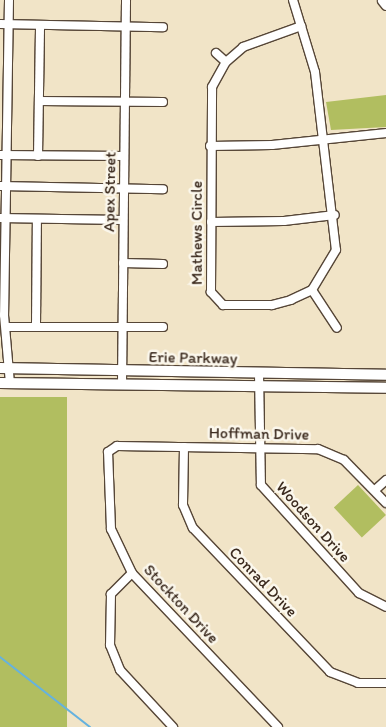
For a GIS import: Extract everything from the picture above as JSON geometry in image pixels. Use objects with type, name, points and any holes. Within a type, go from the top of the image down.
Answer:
[{"type":"main road","name":"Erie Parkway","points":[[5,368],[386,376]]},
{"type":"main road","name":"Erie Parkway","points":[[5,383],[386,388]]},
{"type":"street","points":[[5,383],[6,328],[3,218],[4,24],[9,0]]},
{"type":"street","name":"Apex Street","points":[[122,384],[126,0]]},
{"type":"street","points":[[293,0],[315,72],[326,139],[335,214],[336,250],[312,290],[337,328]]},
{"type":"street","points":[[382,0],[386,6]]},
{"type":"street","points":[[4,24],[163,26]]},
{"type":"street","points":[[38,156],[40,25]]},
{"type":"street","name":"Mathews Circle","points":[[301,26],[253,41],[226,62],[210,99],[211,222],[215,301],[223,305],[272,305],[312,290]]},
{"type":"street","points":[[216,53],[226,62]]},
{"type":"street","points":[[39,101],[162,102]]},
{"type":"street","points":[[210,146],[326,139],[386,133]]},
{"type":"street","points":[[3,155],[124,156]]},
{"type":"street","points":[[3,186],[163,189]]},
{"type":"street","points":[[211,222],[284,222],[335,214]]},
{"type":"street","points":[[3,218],[123,220]]},
{"type":"street","points":[[36,325],[37,219]]},
{"type":"street","points":[[122,263],[163,264]]},
{"type":"street","points":[[6,328],[36,325],[163,327]]},
{"type":"street","name":"Woodson Drive","points":[[259,374],[259,474],[267,495],[359,593],[386,607]]},
{"type":"street","name":"Hoffman Drive","points":[[110,449],[184,447],[259,448],[332,452],[375,490],[386,503]]},
{"type":"street","name":"Conrad Drive","points":[[184,447],[183,504],[193,528],[330,672],[358,683],[386,683]]},
{"type":"street","name":"Stockton Drive","points":[[110,449],[109,520],[132,573],[278,727]]},
{"type":"street","points":[[375,490],[386,480]]},
{"type":"street","points":[[132,573],[111,594],[110,645],[120,670],[172,727]]},
{"type":"green space","points":[[386,95],[386,127],[331,130],[326,102]]},
{"type":"green space","points":[[0,397],[67,397],[67,727],[0,727]]},
{"type":"green space","points":[[358,485],[386,515],[362,537],[334,508]]},
{"type":"waterway","points":[[0,657],[90,727]]}]
